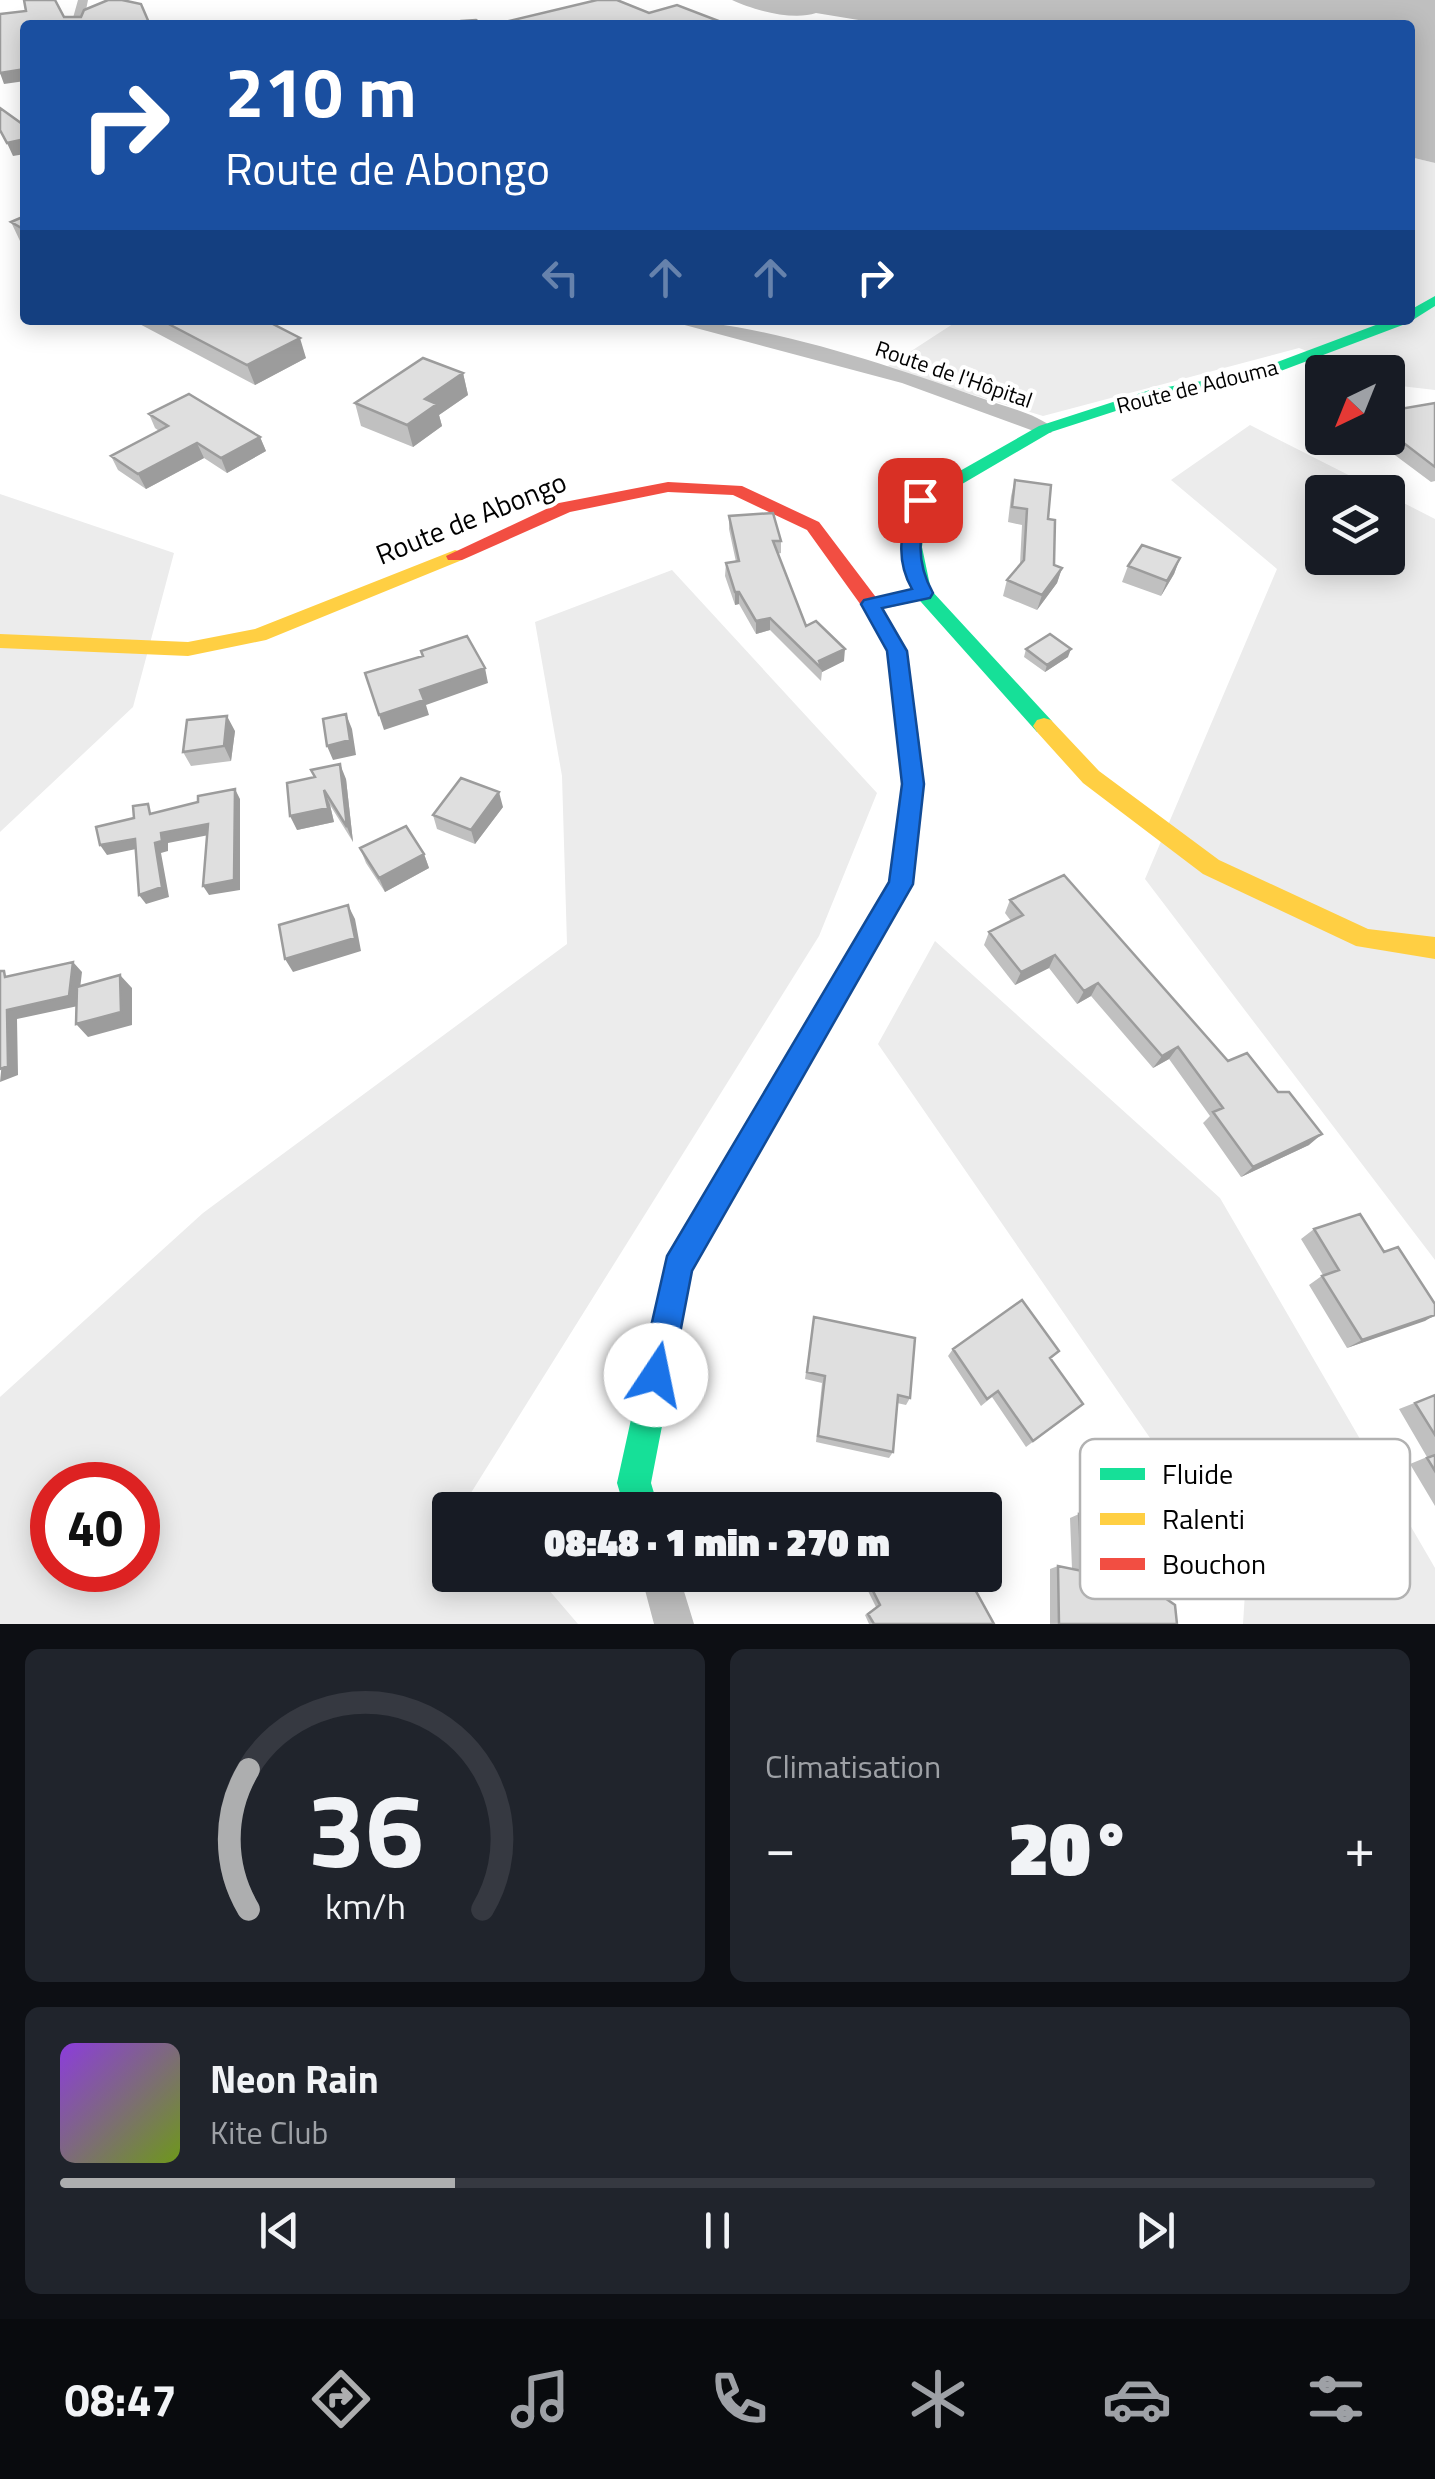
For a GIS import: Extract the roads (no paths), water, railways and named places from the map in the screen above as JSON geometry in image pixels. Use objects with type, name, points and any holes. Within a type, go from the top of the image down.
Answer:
[{"type":"street","name":"Route de l'Hôpital","points":[[700,325],[810,350],[947,392],[1045,429]]},
{"type":"street","name":"Route de Adouma","points":[[923,593],[913,574],[909,537],[920,500],[1045,429],[1156,393],[1250,378],[1390,325]]},
{"type":"street","name":"Route de Abongo","points":[[0,640],[188,648],[259,635],[396,582],[565,507],[668,487],[736,490],[813,526],[870,604],[897,651],[913,784],[901,884],[678,1267],[634,1482],[637,1492]]},
{"type":"street","points":[[870,604],[923,593],[1091,777],[1211,867],[1365,940],[1435,948]]},
{"type":"street","points":[[665,1592],[674,1624]]}]
